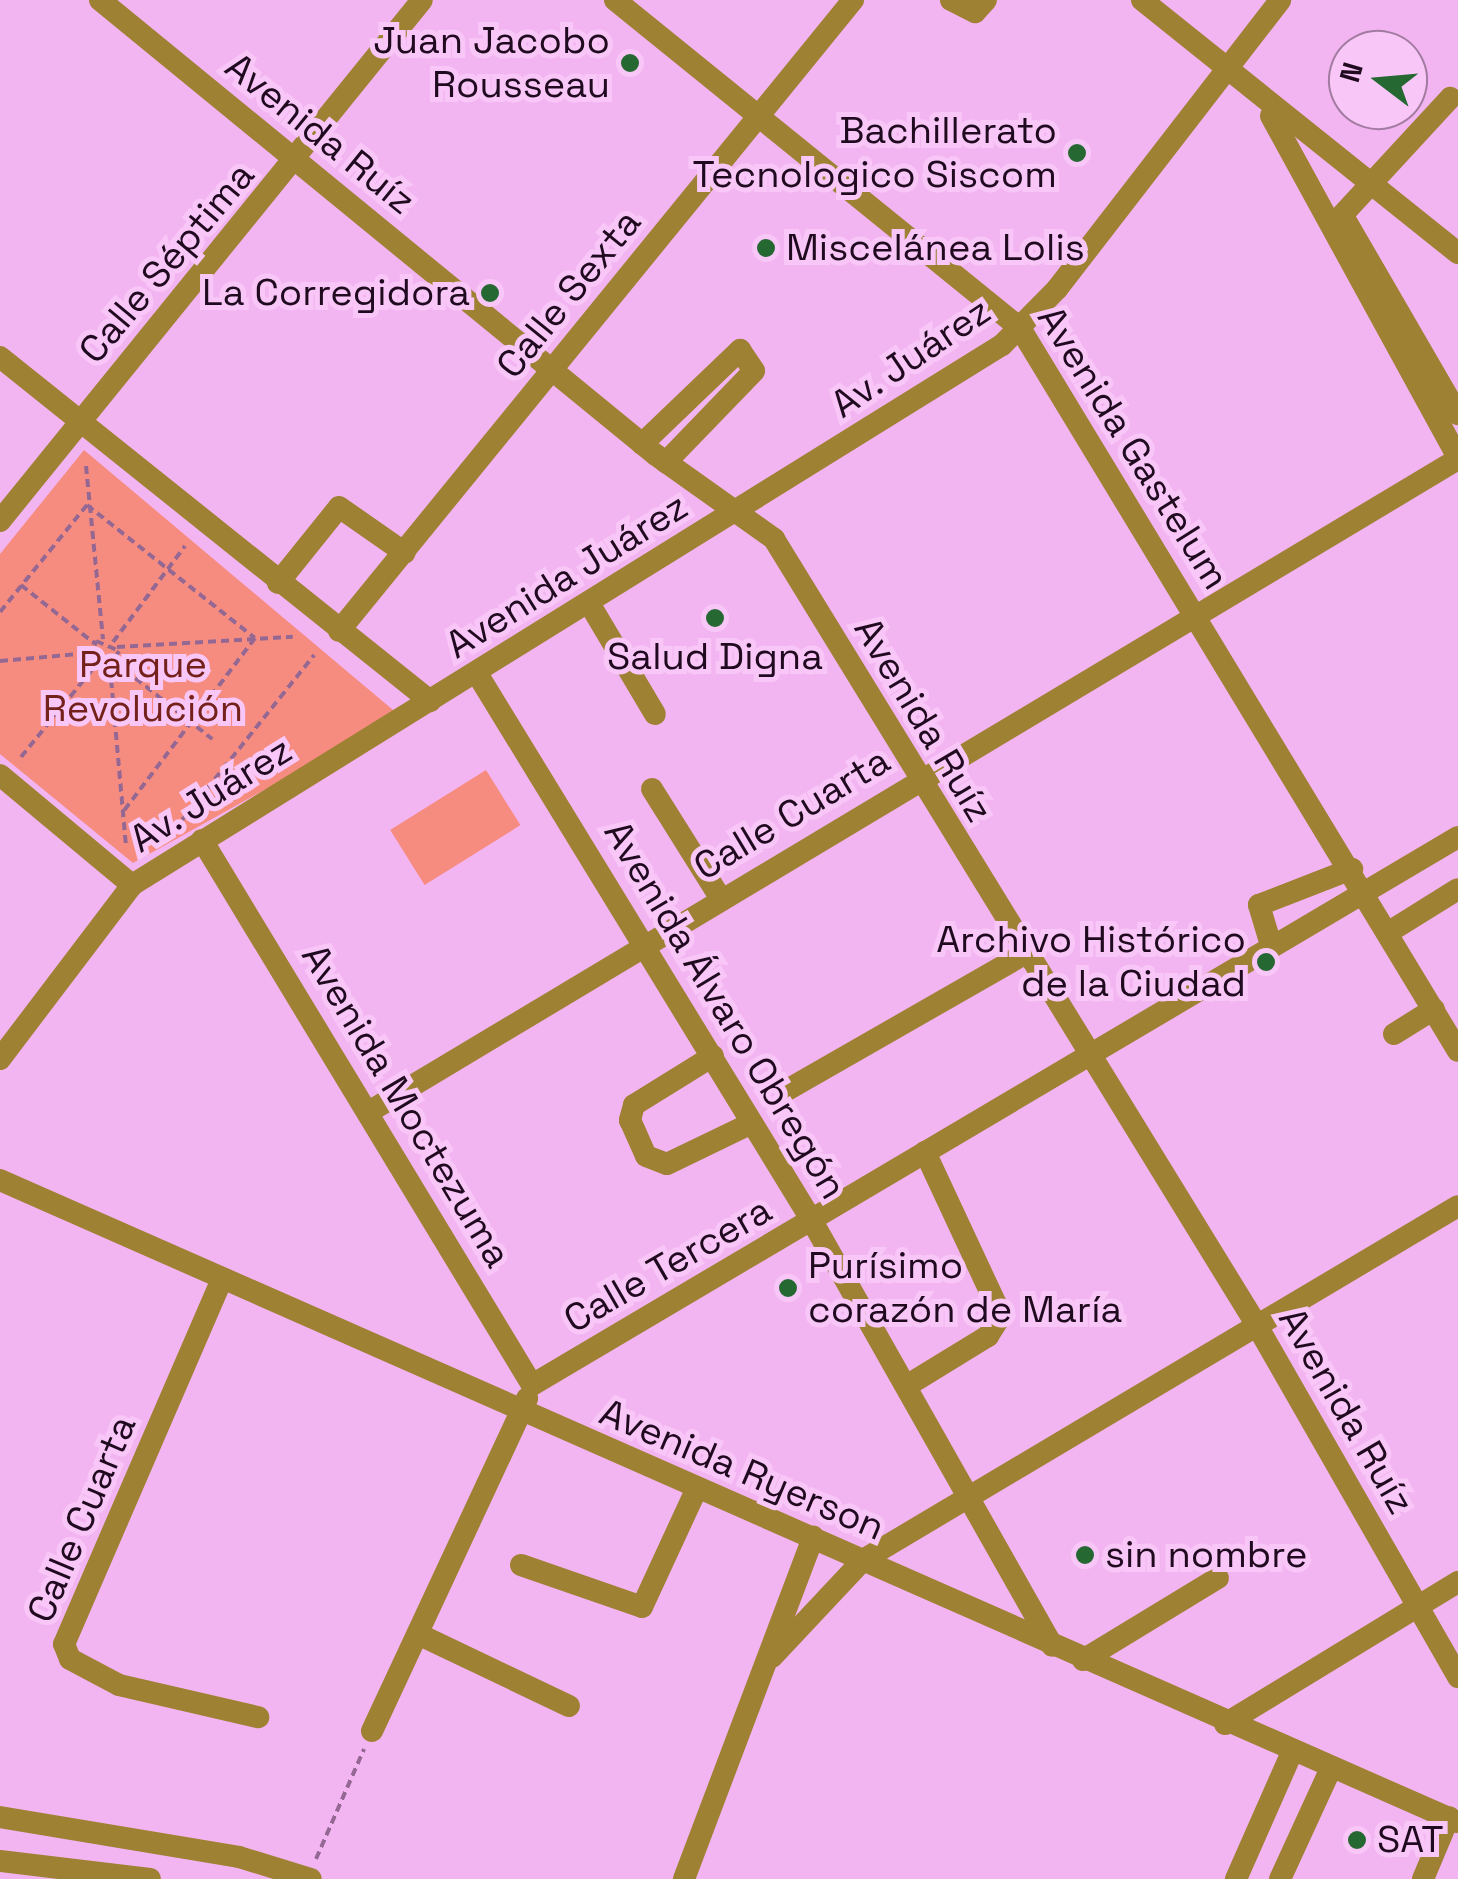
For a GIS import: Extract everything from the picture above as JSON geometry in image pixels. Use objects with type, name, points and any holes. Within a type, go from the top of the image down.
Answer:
[{"type":"street","name":"Avenida Ruíz","points":[[100,0],[642,444],[740,510],[774,539],[1084,1056],[1256,1324],[1458,1677]]},
{"type":"street","name":"Calle Séptima","points":[[0,521],[297,160],[422,0]]},
{"type":"street","name":"Avenida Gastelum","points":[[615,0],[1020,328],[1366,892],[1458,1051]]},
{"type":"street","name":"Calle Sexta","points":[[339,631],[853,0]]},
{"type":"street","points":[[951,0],[975,12],[986,0]]},
{"type":"street","points":[[1142,0],[1268,109],[1458,253]]},
{"type":"street","name":"Av. Juárez","points":[[740,510],[1020,328],[1280,0]]},
{"type":"street","points":[[1336,222],[1374,189],[1450,98]]},
{"type":"street","points":[[1268,109],[1458,414]]},
{"type":"street","points":[[1336,222],[1458,458]]},
{"type":"street","points":[[642,444],[740,350],[754,371],[666,462]]},
{"type":"street","points":[[0,357],[278,584],[430,702]]},
{"type":"street","name":"Calle Cuarta","points":[[372,1110],[917,779],[1200,619],[1458,458]]},
{"type":"street","points":[[278,584],[339,507],[405,553]]},
{"type":"street","name":"Avenida Juárez","points":[[430,702],[478,676],[740,510]]},
{"type":"street","points":[[589,603],[655,714]]},
{"type":"street","name":"Avenida Álvaro Obregón","points":[[478,676],[812,1221],[973,1495],[1052,1646]]},
{"type":"street","name":"Av. Juárez","points":[[132,885],[430,702]]},
{"type":"street","points":[[0,775],[132,885],[0,1060]]},
{"type":"street","points":[[652,789],[721,899]]},
{"type":"street","name":"Calle Tercera","points":[[532,1386],[1458,837]]},
{"type":"street","name":"Avenida Moctezuma","points":[[202,840],[372,1110],[532,1386]]},
{"type":"street","points":[[1271,945],[1259,905],[1352,870]]},
{"type":"street","points":[[1389,932],[1458,889]]},
{"type":"street","points":[[787,1090],[1023,955]]},
{"type":"street","points":[[1394,1034],[1434,1010]]},
{"type":"street","points":[[712,1056],[634,1105],[630,1120],[646,1156],[667,1164],[752,1123]]},
{"type":"street","points":[[908,1385],[988,1336],[1001,1315],[925,1152]]},
{"type":"street","name":"Avenida Ryerson","points":[[0,1180],[863,1560],[1224,1724],[1453,1819]]},
{"type":"street","points":[[772,1656],[863,1560],[1458,1206]]},
{"type":"street","name":"Calle Cuarta","points":[[222,1280],[64,1644],[70,1659],[119,1685],[258,1717]]},
{"type":"street","points":[[372,1731],[420,1635],[532,1386]]},
{"type":"street","points":[[521,1565],[642,1607],[697,1488]]},
{"type":"street","points":[[684,1879],[772,1656],[813,1538]]},
{"type":"street","points":[[1083,1660],[1218,1578]]},
{"type":"street","points":[[1224,1724],[1458,1582]]},
{"type":"street","points":[[420,1635],[569,1706]]},
{"type":"street","points":[[1236,1879],[1292,1752]]},
{"type":"street","points":[[1280,1879],[1331,1768]]},
{"type":"street","points":[[0,1817],[310,1878]]},
{"type":"street","points":[[1424,1879],[1453,1819]]},
{"type":"street","points":[[0,1861],[150,1879]]},
{"type":"path","points":[[86,466],[86,505],[103,639]]},
{"type":"path","points":[[86,505],[255,638]]},
{"type":"path","points":[[0,612],[86,505]]},
{"type":"path","points":[[185,546],[115,644],[116,662],[212,740]]},
{"type":"path","points":[[22,585],[94,643]]},
{"type":"path","points":[[124,812],[255,638]]},
{"type":"path","points":[[96,665],[90,653],[94,643],[103,639],[115,644],[294,638]]},
{"type":"path","points":[[0,661],[90,653]]},
{"type":"path","points":[[157,851],[314,655]]},
{"type":"path","points":[[96,665],[110,666],[116,662]]},
{"type":"path","points":[[20,757],[96,665]]},
{"type":"path","points":[[110,666],[126,845]]},
{"type":"path","points":[[310,1878],[372,1731]]},
{"type":"green space","name":"Parque Revolución","points":[[84,450],[399,715],[133,863],[0,754],[0,554]]},
{"type":"green space","points":[[486,770],[520,825],[425,885],[390,830]]},
{"type":"place","name":"Juan Jacobo Rousseau","points":[[630,63]]},
{"type":"place","name":"Bachillerato Tecnologico Siscom","points":[[1077,153]]},
{"type":"place","name":"Miscelánea Lolis","points":[[766,248]]},
{"type":"place","name":"La Corregidora","points":[[490,293]]},
{"type":"place","name":"Salud Digna","points":[[715,618]]},
{"type":"place","name":"Archivo Histórico de la Ciudad","points":[[1266,962]]},
{"type":"place","name":"Purísimo corazón de María","points":[[788,1288]]},
{"type":"place","name":"sin nombre","points":[[1085,1555]]},
{"type":"place","name":"SAT","points":[[1357,1840]]}]
